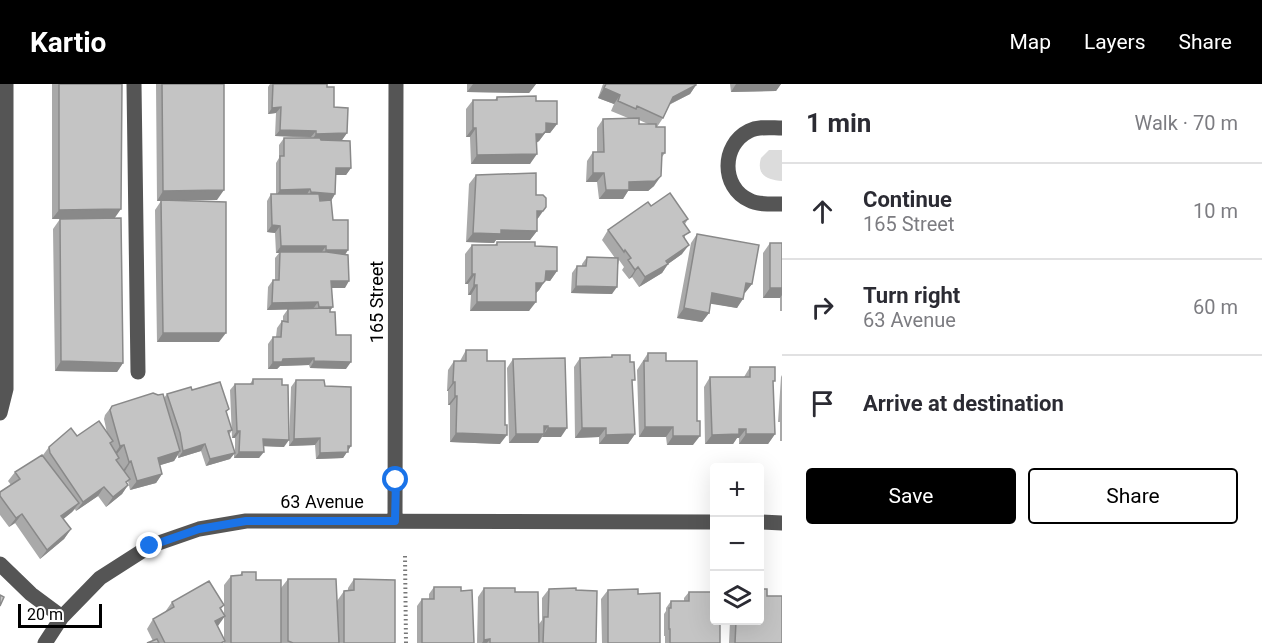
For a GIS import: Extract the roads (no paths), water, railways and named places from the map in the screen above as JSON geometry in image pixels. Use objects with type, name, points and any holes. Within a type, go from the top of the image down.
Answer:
[{"type":"street","points":[[0,413],[6,389],[6,84]]},
{"type":"street","points":[[134,84],[138,372]]},
{"type":"street","name":"165 Street","points":[[395,521],[396,84]]},
{"type":"street","points":[[782,128],[750,130],[740,137],[732,148],[728,160],[728,172],[733,185],[741,195],[751,202],[782,204]]},
{"type":"street","name":"63 Avenue","points":[[45,643],[62,617],[100,578],[150,546],[199,529],[246,521],[710,522]]},
{"type":"street","points":[[764,522],[782,523]]},
{"type":"street","points":[[0,564],[31,594],[62,617]]}]
